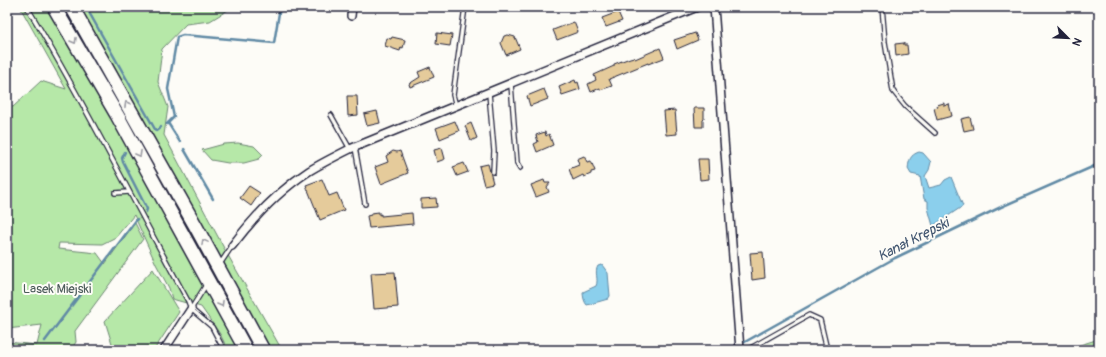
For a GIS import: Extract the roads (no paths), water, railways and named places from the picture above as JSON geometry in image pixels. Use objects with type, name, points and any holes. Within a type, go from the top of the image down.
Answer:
[{"type":"highway","points":[[54,7],[213,274],[263,350]]},
{"type":"highway","points":[[72,7],[213,274],[246,350]]},
{"type":"street","points":[[351,16],[352,7]]},
{"type":"street","points":[[232,246],[260,212],[282,191],[309,172],[353,148],[697,7]]},
{"type":"street","points":[[714,7],[740,350]]},
{"type":"street","points":[[164,350],[191,309]]},
{"type":"lane","points":[[27,7],[56,55],[191,309],[212,327],[224,350]]},
{"type":"lane","points":[[456,106],[453,95],[465,7]]},
{"type":"lane","points":[[882,7],[885,42],[893,91],[905,106],[935,133]]},
{"type":"lane","points":[[511,83],[517,164],[520,168]]},
{"type":"lane","points":[[489,92],[494,151],[494,172]]},
{"type":"lane","points":[[331,116],[353,148],[365,204]]},
{"type":"lane","points":[[115,193],[129,192]]},
{"type":"lane","points":[[191,309],[232,246]]},
{"type":"lane","points":[[747,350],[809,315],[820,320],[827,350]]},
{"type":"water","points":[[919,152],[923,153],[931,162],[929,170],[925,176],[929,188],[941,185],[945,180],[951,177],[963,206],[933,226],[928,208],[928,201],[924,199],[920,176],[911,174],[908,169],[910,158]]},
{"type":"water","points":[[602,265],[608,273],[610,296],[608,299],[587,305],[583,292],[596,286],[597,268],[598,266]]},
{"type":"waterway","points":[[86,7],[156,131],[161,127]]},
{"type":"waterway","points":[[167,124],[174,117],[168,89],[177,37],[183,35],[274,43],[280,7]]},
{"type":"waterway","points":[[168,123],[180,142]]},
{"type":"waterway","points":[[184,149],[213,199]]},
{"type":"waterway","points":[[125,152],[122,158],[123,162],[147,209],[146,212]]},
{"type":"waterway","name":"Kanał Krępski","points":[[743,343],[895,258],[1001,207],[1099,164]]},
{"type":"waterway","points":[[45,341],[137,219]]},
{"type":"waterway","name":"Kanał Krępski","points":[[730,350],[736,346]]},
{"type":"park label","name":"Lasek Miejski","points":[[57,288]]}]
